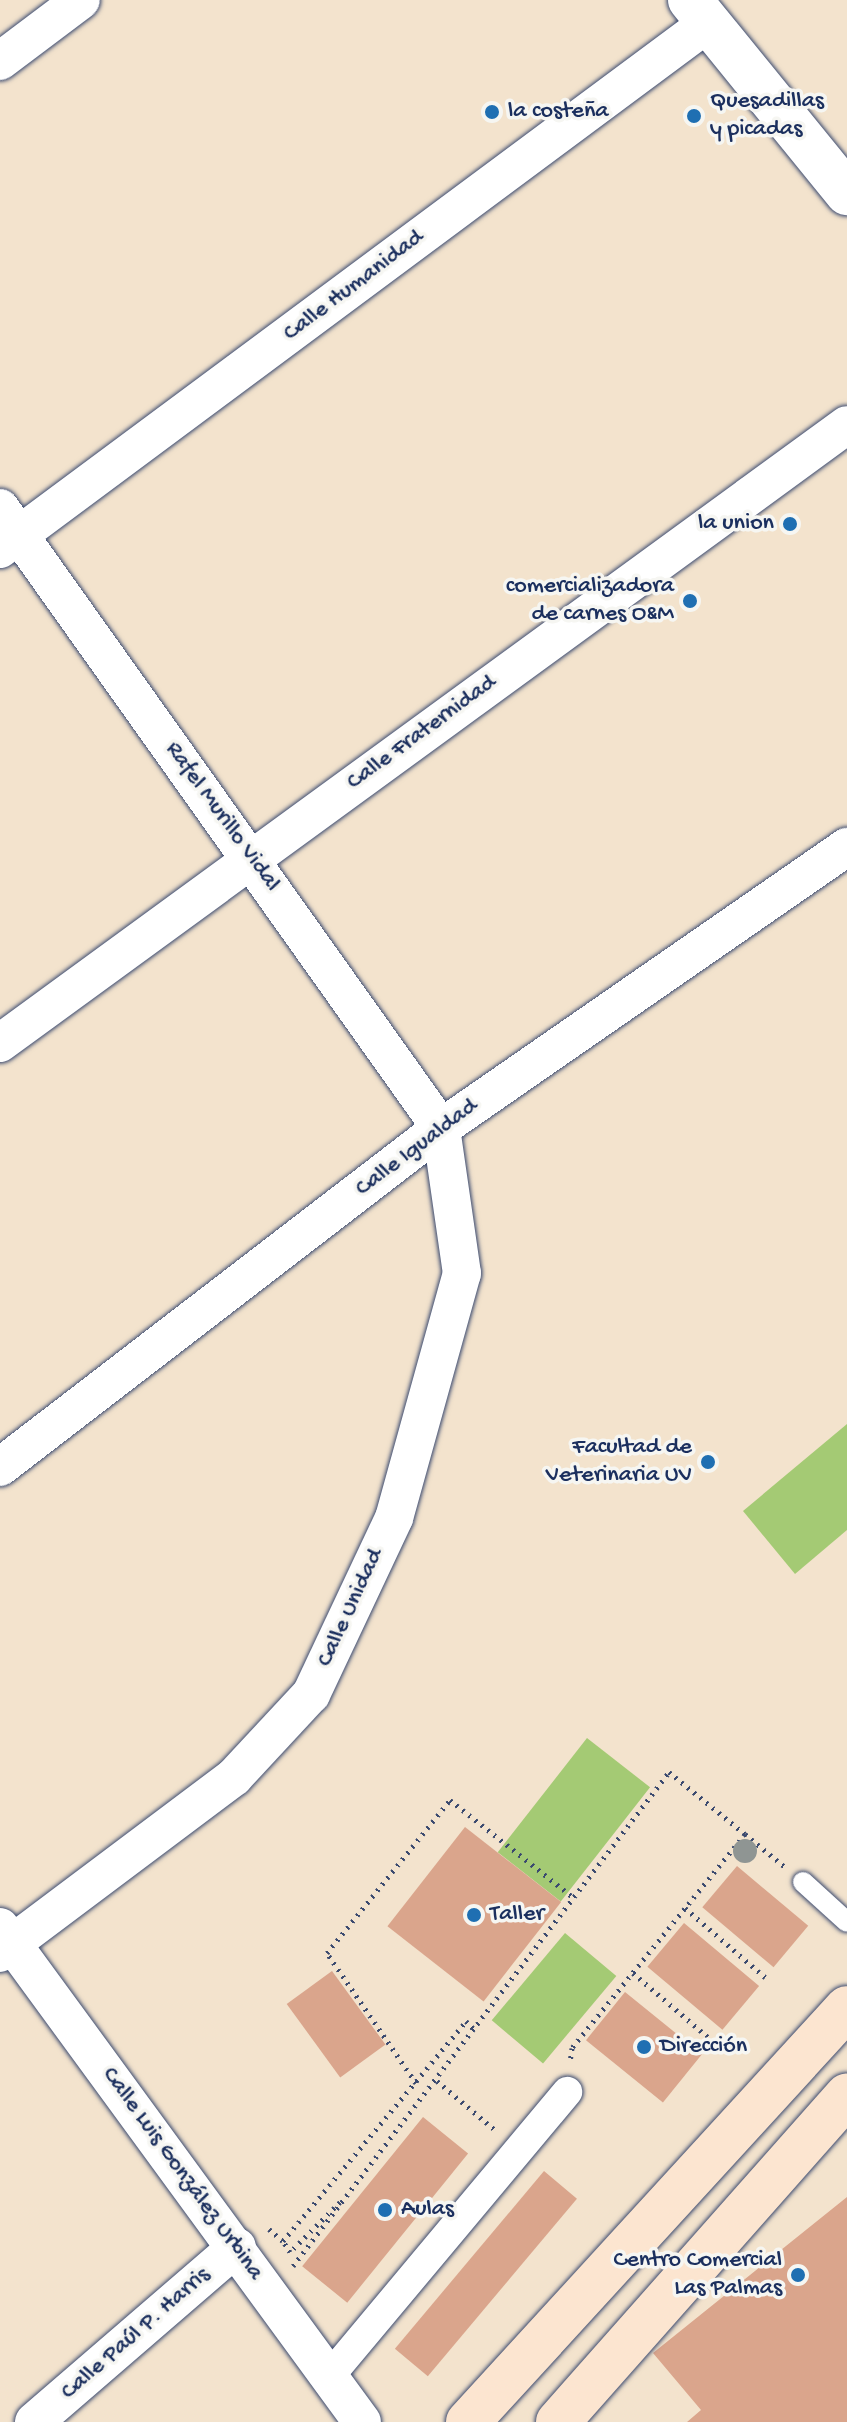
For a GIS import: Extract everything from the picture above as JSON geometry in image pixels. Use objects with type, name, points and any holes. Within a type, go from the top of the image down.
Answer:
[{"type":"main road","points":[[468,2422],[847,2008]]},
{"type":"main road","points":[[558,2422],[847,2095]]},
{"type":"street","points":[[0,61],[81,0]]},
{"type":"street","points":[[699,12],[847,193]]},
{"type":"street","name":"Calle Humanidad","points":[[6,531],[699,12]]},
{"type":"street","name":"Calle Fraternidad","points":[[0,1043],[847,425]]},
{"type":"street","name":"Rafel Murillo Vidal","points":[[6,531],[251,857],[441,1128]]},
{"type":"street","name":"Calle Igualdad","points":[[0,1467],[441,1128],[847,847]]},
{"type":"street","name":"Calle Unidad","points":[[4,1941],[234,1777],[311,1694],[394,1518],[462,1273],[441,1128]]},
{"type":"street","name":"Calle Luis González Urbina","points":[[4,1941],[237,2247],[362,2422]]},
{"type":"street","points":[[328,2378],[567,2092]]},
{"type":"street","name":"Calle Paúl P. Harris","points":[[34,2422],[237,2247]]},
{"type":"lane","points":[[803,1882],[847,1922]]},
{"type":"path","points":[[302,2277],[293,2265],[437,2081],[669,1772],[803,1882]]},
{"type":"path","points":[[416,2083],[327,1953],[450,1800],[574,1898]]},
{"type":"path","points":[[567,2092],[572,2048],[745,1834]]},
{"type":"path","points":[[685,1908],[765,1977]]},
{"type":"path","points":[[633,1973],[716,2044]]},
{"type":"path","points":[[346,2198],[290,2252],[283,2241],[466,2021],[475,2030]]},
{"type":"path","points":[[437,2081],[519,2150]]},
{"type":"green space","points":[[847,1424],[847,1530],[795,1574],[743,1511]]},
{"type":"green space","points":[[587,1738],[650,1787],[561,1902],[498,1852]]},
{"type":"green space","points":[[565,1933],[616,1976],[543,2063],[492,2020]]},
{"type":"building","name":"Taller","points":[[465,1827],[561,1902],[484,2001],[387,1926]]},
{"type":"building","points":[[737,1866],[808,1926],[774,1967],[702,1907]]},
{"type":"building","points":[[684,1923],[759,1986],[722,2030],[647,1967]]},
{"type":"building","points":[[332,1971],[385,2045],[340,2078],[287,2004]]},
{"type":"building","name":"Dirección","points":[[625,1992],[702,2054],[663,2102],[586,2040]]},
{"type":"building","name":"Aulas","points":[[423,2117],[468,2154],[347,2303],[302,2266]]},
{"type":"building","name":"Aulas","points":[[544,2171],[577,2199],[428,2376],[395,2349]]},
{"type":"building","name":"Centro Comercial Las Palmas","points":[[847,2197],[847,2422],[687,2422],[701,2410],[653,2353]]},
{"type":"place","name":"la costeña","points":[[492,112]]},
{"type":"place","name":"Quesadillas y picadas","points":[[694,116]]},
{"type":"place","name":"la union","points":[[790,524]]},
{"type":"place","name":"comercializadora de carnes O&M","points":[[690,601]]},
{"type":"place","name":"Facultad de Veterinaria UV","points":[[708,1462]]},
{"type":"place","name":"Taller","points":[[474,1915]]},
{"type":"place","name":"Dirección","points":[[644,2047]]},
{"type":"place","name":"Aulas","points":[[385,2210]]},
{"type":"place","name":"Centro Comercial Las Palmas","points":[[798,2275]]}]
